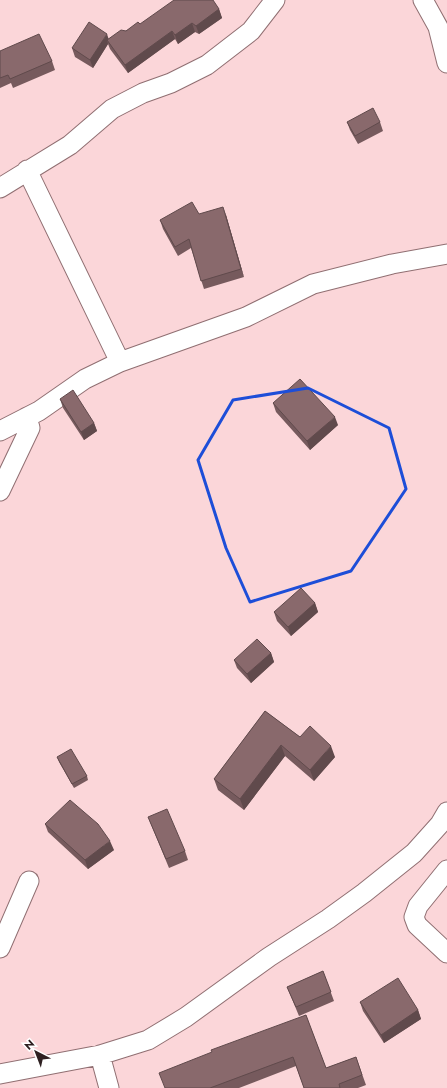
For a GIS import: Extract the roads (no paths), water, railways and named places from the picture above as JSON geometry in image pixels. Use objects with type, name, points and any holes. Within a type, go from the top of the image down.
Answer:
[{"type":"street","points":[[0,188],[27,170],[70,145],[112,109],[143,93],[171,83],[207,65],[251,31],[275,0]]},
{"type":"street","points":[[423,0],[442,25],[447,63]]},
{"type":"street","points":[[27,170],[120,362]]},
{"type":"street","points":[[0,431],[39,411],[85,379],[120,362],[246,317],[313,284],[392,264],[447,254]]},
{"type":"street","points":[[0,491],[30,428],[27,417]]},
{"type":"street","points":[[0,1074],[100,1055],[148,1040],[186,1016],[269,957],[328,919],[414,853],[440,824],[447,812]]},
{"type":"street","points":[[447,870],[418,906],[414,917],[417,925],[447,953]]},
{"type":"street","points":[[0,948],[30,881]]},
{"type":"street","points":[[100,1055],[109,1088]]}]
